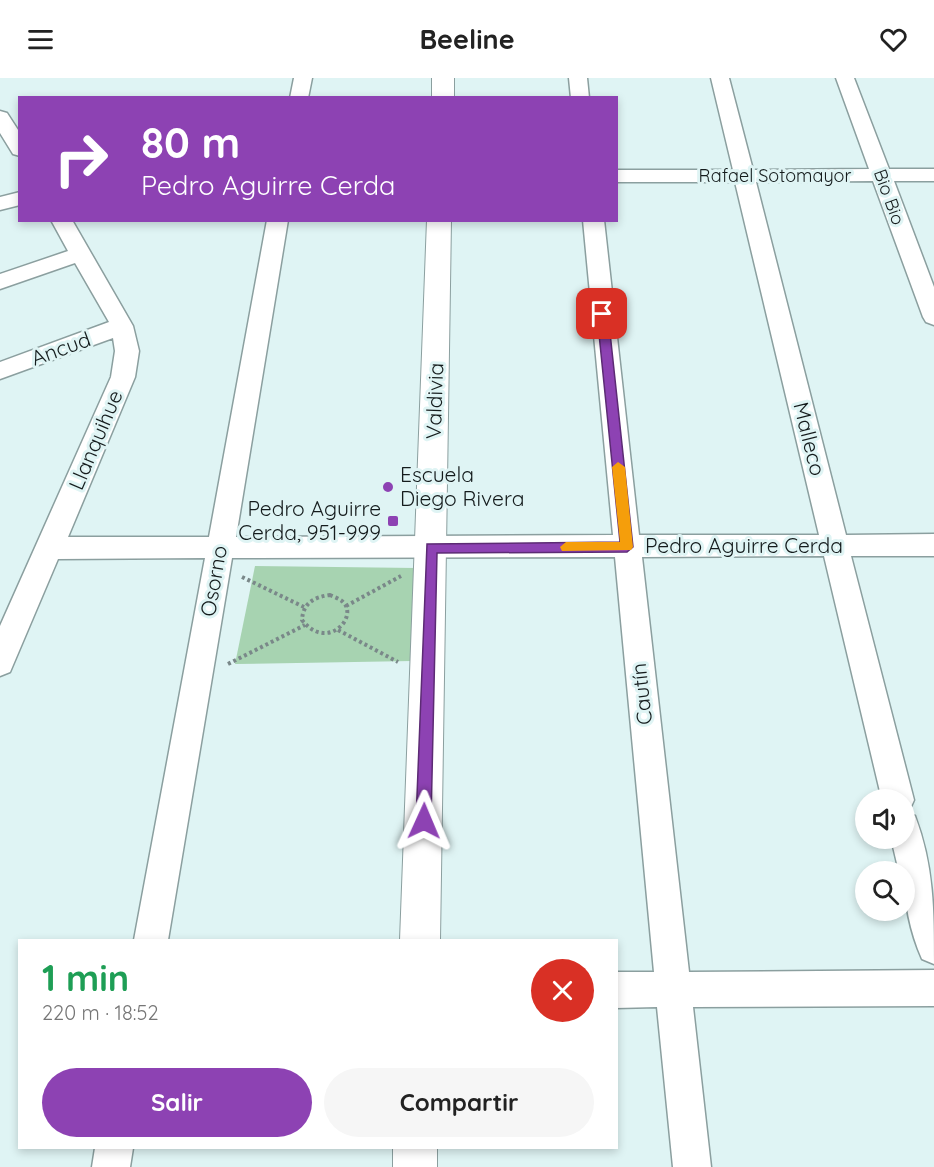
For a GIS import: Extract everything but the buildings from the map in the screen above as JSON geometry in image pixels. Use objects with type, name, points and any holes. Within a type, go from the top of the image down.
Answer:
[{"type":"street","points":[[299,96],[303,78]]},
{"type":"street","points":[[443,78],[443,96]]},
{"type":"street","points":[[578,78],[580,96]]},
{"type":"street","name":"Malleco","points":[[720,78],[895,789]]},
{"type":"street","name":"Bio Bio","points":[[845,78],[934,317]]},
{"type":"street","points":[[7,129],[18,147]]},
{"type":"street","name":"Rafael Sotomayor","points":[[618,176],[934,175]]},
{"type":"street","points":[[0,204],[18,199]]},
{"type":"street","name":"Llanquihue","points":[[0,663],[5,631],[50,548],[123,377],[127,351],[122,326],[62,222]]},
{"type":"street","name":"Osorno","points":[[151,939],[278,222]]},
{"type":"street","name":"Valdivia","points":[[420,939],[440,222]]},
{"type":"street","name":"Cautín","points":[[593,222],[692,1167]]},
{"type":"street","points":[[0,282],[80,254]]},
{"type":"street","name":"Ancud","points":[[0,371],[122,326]]},
{"type":"street","name":"Pedro Aguirre Cerda","points":[[50,548],[218,557],[431,554],[627,547],[934,545]]},
{"type":"street","points":[[910,849],[934,947]]},
{"type":"street","points":[[618,990],[934,988]]},
{"type":"street","points":[[111,1167],[114,1149]]},
{"type":"street","points":[[415,1149],[415,1167]]},
{"type":"path","points":[[346,606],[431,554]]},
{"type":"path","points":[[218,557],[304,607]]},
{"type":"path","points":[[330,595],[343,601],[346,606],[347,619],[338,630],[323,634],[304,626],[302,613],[304,607],[315,598],[330,595]]},
{"type":"path","points":[[197,680],[304,626]]},
{"type":"path","points":[[338,630],[427,678]]},
{"type":"green space","points":[[255,566],[416,568],[412,661],[235,664]]},
{"type":"slow traffic","points":[[566,547],[627,547],[618,467]]},
{"type":"place","name":"Escuela Diego Rivera","points":[[388,487]]},
{"type":"place","name":"Pedro Aguirre Cerda, 951-999","points":[[393,521]]},
{"type":"route","points":[[424,821],[431,548],[627,547],[602,314]]}]
